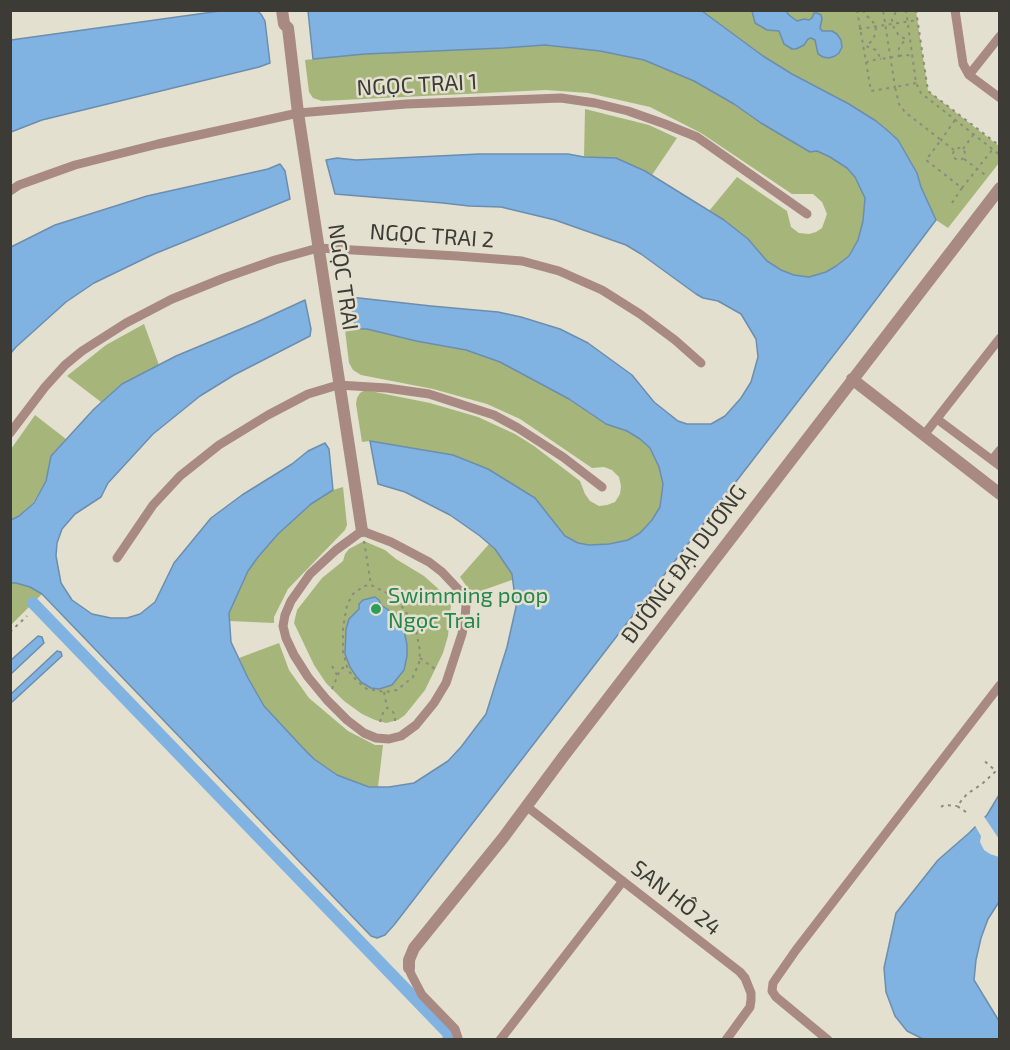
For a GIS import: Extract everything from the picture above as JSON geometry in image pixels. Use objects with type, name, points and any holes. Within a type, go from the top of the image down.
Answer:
[{"type":"street","name":"NGỌC TRAI","points":[[282,10],[284,24],[288,28]]},
{"type":"street","name":"NGỌC TRAI","points":[[289,10],[291,21],[288,28],[298,112],[362,536]]},
{"type":"street","points":[[955,10],[963,64],[969,75],[999,98]]},
{"type":"street","points":[[969,75],[999,36]]},
{"type":"street","name":"NGỌC TRAI 1","points":[[10,191],[19,185],[75,165],[298,112],[406,104],[561,98],[628,111],[697,137],[807,214]]},
{"type":"street","name":"ĐƯỜNG ĐẠI DƯƠNG","points":[[409,968],[409,960],[414,948],[503,838],[999,188]]},
{"type":"street","name":"NGỌC TRAI 2","points":[[10,433],[65,365],[82,351],[126,323],[172,299],[224,278],[318,248],[522,261],[559,271],[602,290],[640,314],[701,363]]},
{"type":"street","points":[[924,435],[999,338]]},
{"type":"street","points":[[852,379],[999,494]]},
{"type":"street","points":[[117,558],[153,505],[180,476],[219,445],[268,415],[309,394],[338,385],[387,388],[429,394],[494,415],[563,457],[602,487]]},
{"type":"street","points":[[937,419],[996,463],[999,450]]},
{"type":"street","points":[[362,536],[391,542],[429,562],[458,589],[465,605],[462,634],[446,683],[434,703],[416,725],[401,736],[389,739],[376,738],[364,733],[327,700],[294,655],[283,626],[291,601],[310,574],[336,550],[362,536]]},
{"type":"street","points":[[828,1040],[776,997],[772,991],[773,983],[999,685]]},
{"type":"street","name":"SAN HÔ 24","points":[[526,806],[740,972],[745,978],[752,1000],[750,1007],[726,1040]]},
{"type":"street","points":[[500,1040],[522,1005],[559,956],[623,881]]},
{"type":"street","points":[[409,968],[422,995],[455,1029],[458,1040]]},
{"type":"path","points":[[883,10],[899,104],[904,112],[954,150]]},
{"type":"path","points":[[897,10],[892,24],[899,36],[908,38]]},
{"type":"path","points":[[906,10],[908,38],[916,83],[921,93],[999,155]]},
{"type":"path","points":[[916,10],[928,91],[999,146]]},
{"type":"path","points":[[864,46],[873,40],[876,27],[865,12],[857,12],[871,90],[916,83]]},
{"type":"path","points":[[860,29],[918,20]]},
{"type":"path","points":[[898,56],[900,46],[908,38]]},
{"type":"path","points":[[864,46],[876,50],[880,59]]},
{"type":"path","points":[[866,63],[869,60],[912,56]]},
{"type":"path","points":[[955,120],[926,160],[962,188]]},
{"type":"path","points":[[963,149],[974,135]]},
{"type":"path","points":[[954,150],[963,149]]},
{"type":"path","points":[[963,149],[964,159]]},
{"type":"path","points":[[954,150],[956,160],[964,159],[988,177]]},
{"type":"path","points":[[952,203],[992,150]]},
{"type":"path","points":[[362,536],[371,585]]},
{"type":"path","points":[[371,585],[395,597],[415,625],[418,636],[420,651],[413,677],[398,690],[384,692],[367,689],[348,670],[343,652],[343,628],[347,605],[353,594],[364,586],[371,585]]},
{"type":"path","points":[[10,632],[27,616]]},
{"type":"path","points":[[419,658],[435,669]]},
{"type":"path","points":[[332,689],[340,670],[347,664]]},
{"type":"path","points":[[332,666],[337,675]]},
{"type":"path","points":[[384,692],[387,708],[395,715],[395,721]]},
{"type":"path","points":[[380,722],[387,708]]},
{"type":"path","points":[[957,806],[967,794],[996,771],[982,759]]},
{"type":"path","points":[[940,807],[957,806],[966,812]]},
{"type":"green space","points":[[702,11],[916,11],[928,91],[999,146],[999,163],[948,228],[936,220],[917,173],[898,140],[887,130],[849,104],[763,56]]},
{"type":"green space","points":[[545,45],[600,51],[644,60],[694,81],[761,123],[830,157],[847,168],[855,177],[865,198],[863,221],[858,240],[849,256],[826,272],[810,277],[794,275],[767,261],[748,239],[709,211],[737,177],[787,211],[791,227],[799,233],[809,234],[822,228],[827,214],[822,202],[813,194],[792,194],[701,133],[650,107],[588,93],[546,90],[322,101],[313,98],[309,92],[305,60],[365,54]]},
{"type":"green space","points":[[585,109],[649,125],[677,138],[652,175],[616,158],[584,157]]},
{"type":"green space","points":[[144,324],[159,365],[122,384],[101,402],[67,376],[106,345]]},
{"type":"green space","points":[[367,329],[466,350],[500,362],[569,399],[606,424],[627,431],[640,439],[650,448],[659,467],[663,485],[660,507],[652,520],[640,533],[628,540],[609,544],[578,543],[565,536],[540,504],[453,455],[370,441],[362,442],[356,404],[360,393],[365,390],[430,403],[478,417],[515,434],[580,481],[590,501],[599,506],[615,502],[620,494],[619,477],[612,470],[604,467],[592,468],[520,419],[487,404],[433,389],[361,375],[353,370],[349,363],[345,330]]},
{"type":"green space","points":[[35,415],[66,439],[51,456],[46,481],[33,503],[11,520],[11,449]]},
{"type":"green space","points":[[343,487],[347,525],[345,530],[288,589],[274,617],[274,623],[229,621],[229,613],[248,571],[258,557],[278,534],[311,504],[333,490]]},
{"type":"green space","points":[[364,541],[385,550],[424,576],[449,599],[451,605],[448,636],[443,653],[425,690],[405,715],[398,720],[386,723],[362,714],[344,701],[326,683],[314,665],[294,623],[297,610],[322,578],[343,561],[349,549]]},
{"type":"green space","points":[[489,544],[512,574],[512,580],[472,594],[460,577]]},
{"type":"green space","points":[[11,583],[30,587],[42,594],[11,625]]},
{"type":"green space","points":[[279,643],[289,670],[309,698],[348,731],[375,745],[383,745],[378,787],[369,787],[337,775],[314,759],[264,706],[239,658]]},
{"type":"water","points":[[220,11],[257,11],[261,14],[265,21],[270,63],[42,120],[11,132],[11,40]]},
{"type":"water","points":[[308,11],[702,11],[763,56],[849,104],[887,130],[898,140],[917,173],[936,220],[394,925],[385,935],[377,938],[371,936],[42,594],[30,587],[11,583],[11,520],[34,503],[46,481],[51,456],[94,409],[122,384],[176,356],[305,300],[311,329],[310,336],[234,375],[200,396],[153,434],[108,483],[101,497],[75,514],[62,529],[57,543],[56,556],[61,583],[72,600],[92,614],[111,618],[127,618],[140,614],[155,602],[174,563],[211,518],[308,451],[325,443],[329,449],[333,490],[311,504],[278,534],[248,571],[229,613],[231,642],[264,706],[314,759],[337,775],[369,787],[414,783],[448,761],[486,714],[507,647],[516,607],[512,574],[495,549],[450,515],[405,492],[378,484],[370,441],[453,455],[488,469],[535,498],[565,536],[578,543],[589,545],[628,540],[640,533],[660,507],[663,484],[659,467],[650,448],[627,431],[606,424],[569,399],[500,362],[466,350],[367,329],[355,329],[350,297],[498,312],[560,329],[588,343],[632,375],[654,402],[678,421],[687,424],[711,424],[725,416],[741,398],[751,382],[758,357],[756,339],[741,314],[718,301],[696,294],[626,245],[555,220],[501,207],[335,194],[326,160],[479,154],[568,154],[616,158],[645,171],[724,220],[748,239],[767,261],[781,270],[809,277],[826,272],[849,256],[858,240],[863,221],[865,198],[855,177],[847,168],[830,157],[817,151],[810,152],[694,81],[644,60],[600,51],[545,45],[365,54],[313,59]]},
{"type":"water","points":[[752,11],[786,11],[797,21],[809,20],[814,13],[817,13],[821,15],[820,28],[822,31],[832,31],[837,34],[842,47],[839,53],[829,58],[818,54],[815,40],[811,38],[804,45],[792,49],[784,44],[779,31],[767,30],[755,23]]},
{"type":"water","points":[[280,164],[285,171],[290,199],[154,254],[94,283],[66,302],[11,353],[11,247],[55,225],[147,196],[268,169]]},
{"type":"water","points":[[375,597],[381,605],[396,615],[404,630],[407,645],[404,670],[392,685],[379,689],[371,688],[361,682],[350,667],[345,654],[346,629],[349,619],[359,609],[359,604],[363,600]]},
{"type":"water","points":[[38,636],[42,637],[44,643],[11,674],[11,660]]},
{"type":"water","points":[[57,651],[61,652],[62,656],[11,703],[11,694]]},
{"type":"water","points":[[999,795],[999,902],[988,919],[981,938],[974,980],[999,1021],[999,1039],[923,1039],[907,1031],[895,1016],[886,992],[884,968],[896,913],[938,860],[987,815]]},
{"type":"pier","points":[[983,815],[999,839],[999,857],[984,850],[980,842],[981,836],[974,824]]},
{"type":"waterway","points":[[33,603],[450,1035],[448,1039]]},
{"type":"place","name":"Swimming poop Ngọc Trai","points":[[376,609]]}]
